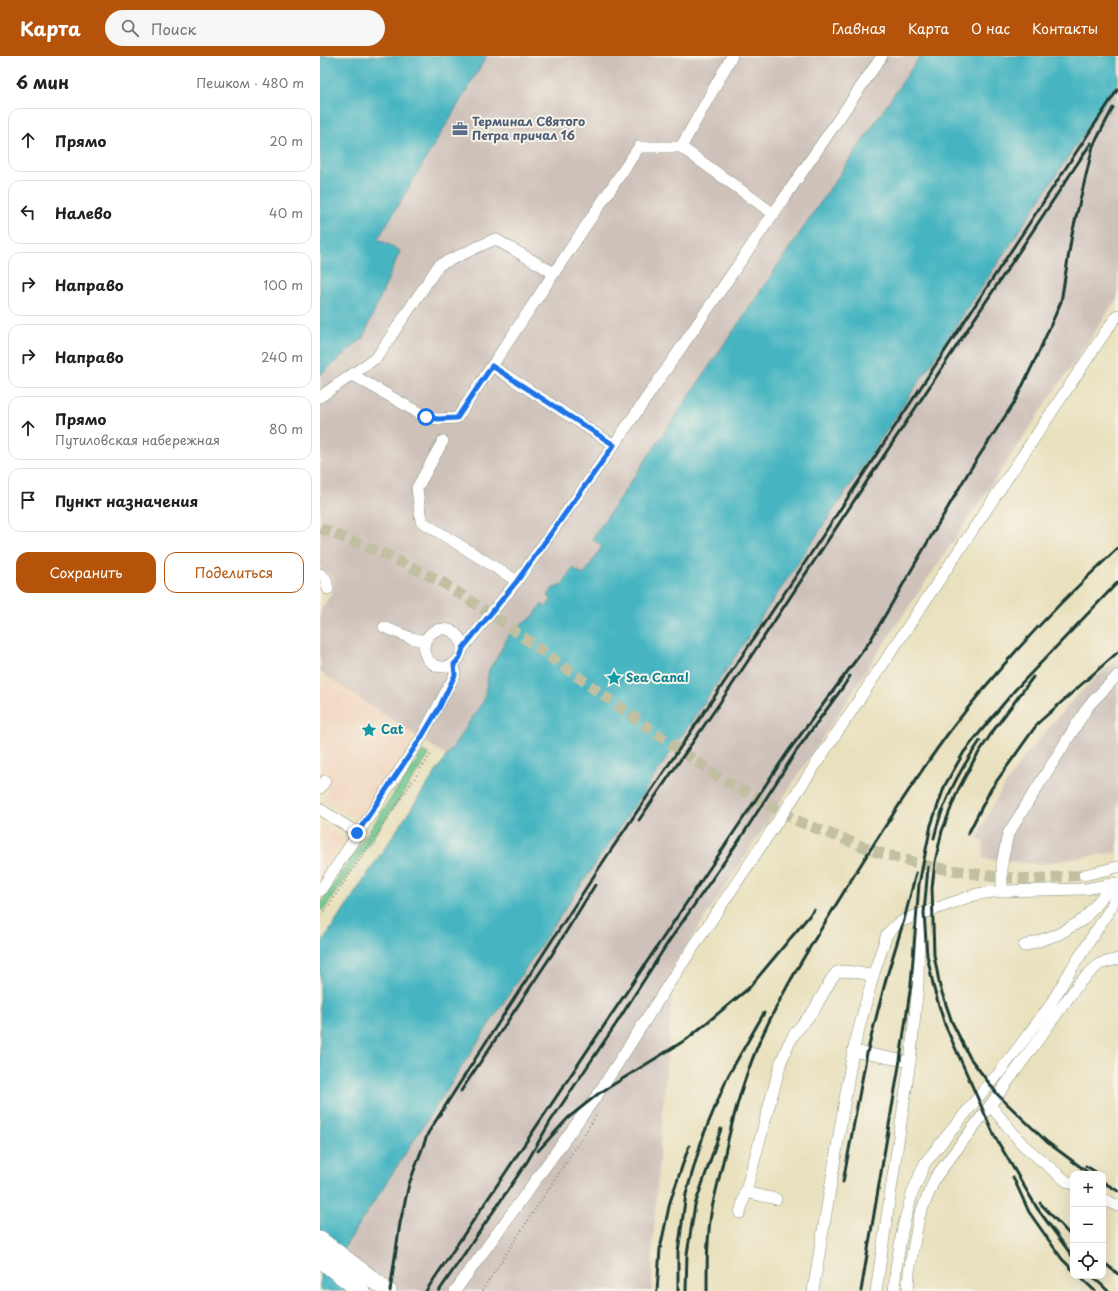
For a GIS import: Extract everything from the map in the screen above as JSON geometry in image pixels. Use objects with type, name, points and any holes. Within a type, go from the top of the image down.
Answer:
[{"type":"highway","points":[[320,1240],[388,1291]]},
{"type":"highway","points":[[320,1259],[361,1291]]},
{"type":"street","points":[[681,147],[732,56]]},
{"type":"street","points":[[463,648],[457,634],[450,630],[443,629],[436,630],[430,635],[424,648],[426,656],[430,662],[436,666],[444,668],[457,662],[463,648],[517,581],[614,445],[882,56]]},
{"type":"street","points":[[352,374],[426,417],[438,419],[457,418],[639,147],[681,147],[774,214]]},
{"type":"street","points":[[320,397],[377,357],[439,265],[495,239],[554,273]]},
{"type":"street","points":[[455,1291],[598,1094],[679,969],[1103,334],[1118,315]]},
{"type":"street","points":[[492,366],[614,445]]},
{"type":"street","points":[[443,441],[417,488],[421,521],[517,581]]},
{"type":"street","points":[[320,574],[326,579],[328,589]]},
{"type":"street","points":[[384,627],[411,638],[426,641]]},
{"type":"street","points":[[320,890],[421,738],[439,708],[455,675],[454,664]]},
{"type":"street","points":[[1002,891],[1002,863],[1008,834],[1089,705],[1118,675]]},
{"type":"street","points":[[320,809],[357,833]]},
{"type":"street","points":[[1084,875],[1118,867]]},
{"type":"street","points":[[813,1291],[853,1050],[873,976],[888,934],[895,926],[904,920],[976,894],[1002,891],[1086,888],[1116,884]]},
{"type":"street","points":[[1024,946],[1059,934],[1084,919],[1116,884]]},
{"type":"street","points":[[894,1291],[896,1268],[903,1227],[912,1194],[925,1163],[985,1088],[999,1073],[1049,1007],[1112,906],[1116,884]]},
{"type":"street","points":[[876,1291],[910,1062],[918,986],[919,915]]},
{"type":"street","points":[[908,1291],[909,1272],[919,1216],[934,1178],[990,1105],[1080,982],[1099,964],[1118,959]]},
{"type":"street","points":[[740,1212],[781,1062],[788,1045],[795,1033],[814,1010],[837,972],[845,971],[873,976]]},
{"type":"street","points":[[853,1050],[910,1062]]},
{"type":"street","points":[[990,1105],[1023,1145],[1070,1182]]},
{"type":"street","points":[[745,1192],[776,1199]]},
{"type":"street","points":[[1106,1200],[1118,1206]]},
{"type":"path","points":[[320,918],[431,754]]},
{"type":"shaded area","points":[[487,56],[920,56],[592,539],[602,546],[584,575],[573,569],[546,607],[542,605],[532,618],[524,622],[509,635],[489,669],[484,700],[447,756],[320,672],[320,612],[333,591],[332,577],[320,569],[320,375],[363,338],[378,240]]},
{"type":"shaded area","points":[[1118,82],[1118,297],[883,645],[674,965],[653,1239],[652,1291],[348,1291],[342,1252],[542,943],[825,523]]},
{"type":"shaded area","points":[[1118,658],[1118,852],[1039,864],[983,859],[984,841],[976,838],[998,796],[1023,758],[1078,694]]},
{"type":"shaded area","points":[[327,677],[413,733],[413,741],[358,818],[350,816],[325,801],[325,796],[329,790],[320,784],[320,688]]},
{"type":"shaded area","points":[[320,823],[346,840],[320,878]]},
{"type":"green space","points":[[423,751],[429,755],[323,911],[320,908],[320,904]]},
{"type":"water","points":[[320,56],[487,56],[378,239],[400,251],[363,338],[320,375]]},
{"type":"water","name":"Sea Canal","points":[[920,56],[1118,56],[1118,82],[825,523],[542,943],[342,1251],[348,1291],[320,1291],[320,945],[484,700],[489,669],[509,635],[524,622],[532,618],[542,604],[546,607],[552,599],[548,596],[553,588],[561,586],[573,568],[584,575],[602,546],[592,539]]},
{"type":"tunnel","points":[[320,528],[388,556],[440,581],[501,621],[720,778],[800,822],[877,852],[932,867],[996,877],[1032,879],[1084,875]]},
{"type":"railway","points":[[390,1291],[400,1223],[409,1184],[428,1133],[601,865],[802,567],[1118,89]]},
{"type":"railway","points":[[426,1291],[787,753],[870,641],[968,473],[1015,401],[1061,302],[1072,234],[1093,146],[1113,108]]},
{"type":"railway","points":[[639,820],[730,688],[1091,143]]},
{"type":"railway","points":[[707,1291],[710,1218],[732,1122],[752,1061],[764,1032],[784,992],[876,840],[950,731],[989,682],[1051,613],[1118,548]]},
{"type":"railway","points":[[861,1291],[900,1060],[911,984],[919,884],[931,825],[945,785],[964,752],[1015,690],[1118,582]]},
{"type":"railway","points":[[968,834],[991,789],[1038,723],[1118,652]]},
{"type":"railway","points":[[439,1291],[527,1162],[550,1122],[616,1024],[667,944],[740,839],[797,750],[850,676]]},
{"type":"railway","points":[[1033,677],[993,731],[974,760],[958,790],[942,831],[935,862],[932,888],[934,955],[940,987],[952,1022],[970,1058],[998,1095],[1047,1142],[1086,1171]]},
{"type":"railway","points":[[934,838],[937,825],[952,788],[980,741]]},
{"type":"railway","points":[[928,867],[924,913],[927,955],[934,989],[945,1025],[995,1137],[1037,1208],[1070,1253]]},
{"type":"railway","points":[[843,1182],[867,1053],[916,873]]},
{"type":"railway","points":[[461,1091],[551,956],[595,885]]},
{"type":"railway","points":[[538,1151],[568,1118],[598,1094],[687,1039],[749,988],[814,910]]},
{"type":"railway","points":[[678,1291],[678,1252],[686,1194],[703,1136],[728,1076],[764,1013]]},
{"type":"railway","points":[[686,1291],[687,1254],[695,1205],[721,1129]]},
{"type":"railway","points":[[657,1291],[660,1249],[670,1202],[689,1146]]},
{"type":"railway","points":[[1086,1166],[1094,1171]]},
{"type":"railway","points":[[1013,1177],[1029,1212],[1062,1259],[1070,1267]]},
{"type":"railway","points":[[1106,1184],[1118,1191]]},
{"type":"railway","points":[[1040,1203],[1070,1235]]},
{"type":"railway","points":[[1106,1264],[1118,1274]]},
{"type":"railway","points":[[1082,1279],[1095,1291]]},
{"type":"railway","points":[[1095,1279],[1108,1291]]},
{"type":"place","name":"Терминал Святого Петра причал 16","points":[[460,129]]},
{"type":"place","name":"Sea Canal","points":[[614,678]]},
{"type":"place","name":"Cat","points":[[369,730]]},
{"type":"route","points":[[357,833],[421,738],[439,708],[455,675],[454,664],[461,655],[463,648],[517,581],[614,445],[492,366],[457,418],[438,419],[426,417]]}]
